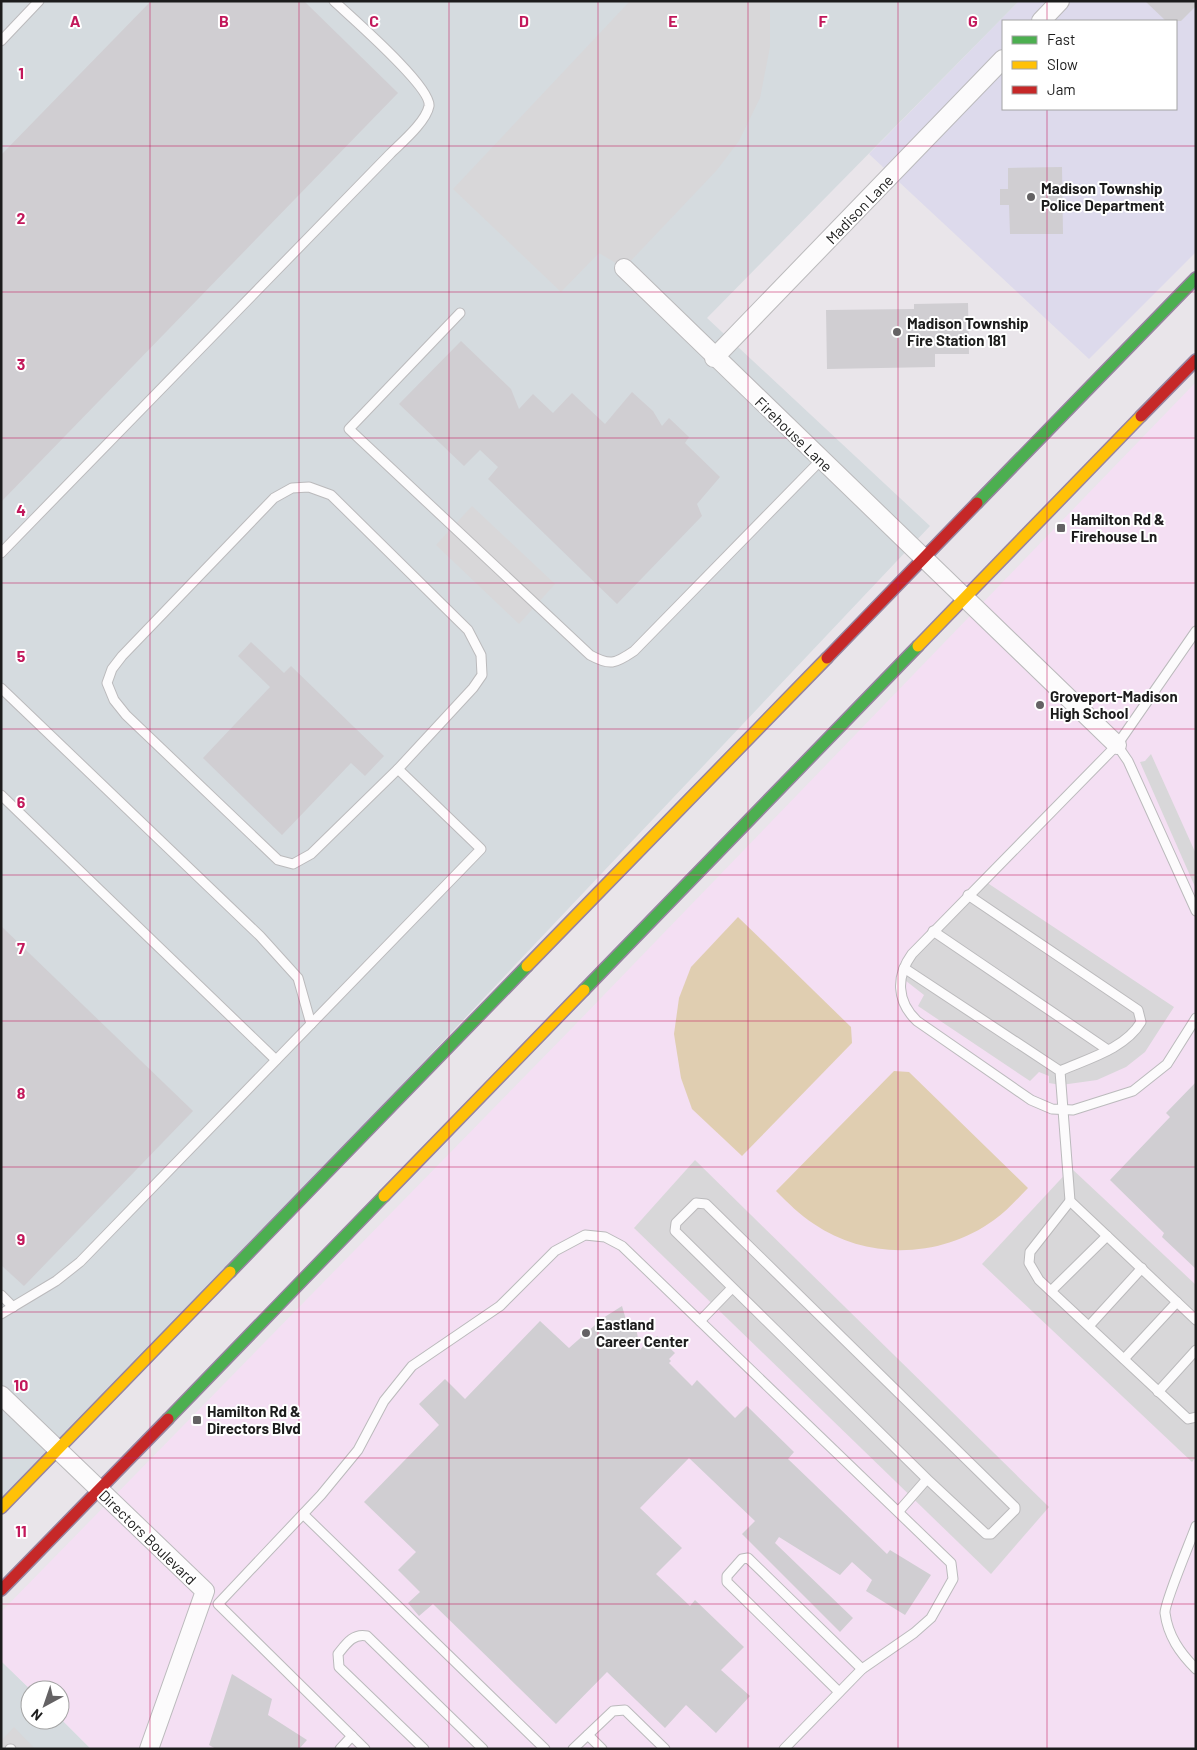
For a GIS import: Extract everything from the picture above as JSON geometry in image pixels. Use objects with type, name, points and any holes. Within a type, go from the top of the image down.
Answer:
[{"type":"main road","points":[[1,1508],[1196,278]]},
{"type":"main road","points":[[1,1590],[1196,360]]},
{"type":"street","points":[[1042,20],[1060,1]]},
{"type":"street","name":"Madison Lane","points":[[714,358],[1002,60]]},
{"type":"street","name":"Firehouse Lane","points":[[624,268],[714,358],[1117,745]]},
{"type":"street","name":"Directors Boulevard","points":[[1,1395],[205,1591],[148,1749]]},
{"type":"lane","points":[[1,42],[39,1]]},
{"type":"lane","points":[[1,553],[390,154],[424,116],[429,105],[426,94],[420,86],[334,1]]},
{"type":"lane","points":[[460,313],[349,429],[590,655],[604,663],[620,660],[634,651],[821,460]]},
{"type":"lane","points":[[309,487],[331,495],[468,630],[481,655],[482,675],[473,688],[398,769],[312,854],[293,864],[278,860],[126,716],[114,700],[106,683],[112,669],[122,656],[274,498],[292,488],[309,487]]},
{"type":"lane","points":[[1196,631],[1117,745],[933,931],[912,954],[899,981],[900,992],[909,1013],[1031,1100],[1042,1106],[1062,1110],[1082,1109],[1133,1090],[1167,1064],[1196,1018]]},
{"type":"lane","points":[[1,688],[260,936],[298,978],[312,1024]]},
{"type":"lane","points":[[1117,745],[1128,761],[1196,911]]},
{"type":"lane","points":[[1,1314],[56,1281],[80,1262],[481,849],[398,769]]},
{"type":"lane","points":[[1,795],[276,1060]]},
{"type":"lane","points":[[968,896],[1138,1010],[1141,1022],[1120,1044],[1060,1071]]},
{"type":"lane","points":[[933,931],[1108,1050]]},
{"type":"lane","points":[[904,968],[1060,1071]]},
{"type":"lane","points":[[1060,1071],[1070,1201],[1196,1320]]},
{"type":"lane","points":[[1070,1201],[1030,1252],[1029,1263],[1040,1280],[1158,1392],[1192,1418],[1196,1427]]},
{"type":"lane","points":[[696,1202],[706,1204],[1013,1503],[1015,1510],[991,1534],[986,1534],[927,1479],[675,1231],[676,1223],[696,1202]]},
{"type":"lane","points":[[218,1604],[303,1514],[358,1450],[384,1400],[412,1366],[500,1306],[555,1251],[585,1235],[605,1237],[622,1246],[947,1557],[951,1563],[953,1579],[931,1618],[914,1633],[862,1669],[784,1749]]},
{"type":"lane","points":[[1052,1291],[1107,1236]]},
{"type":"lane","points":[[1089,1326],[1142,1268]]},
{"type":"lane","points":[[700,1321],[732,1288]]},
{"type":"lane","points":[[1,1296],[13,1307]]},
{"type":"lane","points":[[1124,1358],[1177,1302]]},
{"type":"lane","points":[[1158,1392],[1196,1350]]},
{"type":"lane","points":[[899,1511],[927,1479]]},
{"type":"lane","points":[[303,1514],[545,1749]]},
{"type":"lane","points":[[1196,1526],[1165,1611],[1171,1636],[1182,1655],[1196,1669]]},
{"type":"lane","points":[[839,1692],[726,1582],[727,1576],[742,1559],[748,1558],[862,1669]]},
{"type":"lane","points":[[205,1591],[365,1749]]},
{"type":"lane","points":[[424,1749],[339,1667],[338,1654],[353,1637],[360,1634],[367,1636],[483,1749]]},
{"type":"lane","points":[[573,1749],[613,1711],[619,1709],[625,1710],[665,1749]]},
{"type":"lane","points":[[588,1735],[602,1749]]},
{"type":"lane","points":[[340,1749],[352,1736]]},
{"type":"shaded area","points":[[1,1],[1019,1],[707,318],[930,526],[1,1509]]},
{"type":"shaded area","points":[[630,1],[770,1],[770,47],[760,98],[739,141],[717,170],[624,268],[599,253],[561,292],[453,189]]},
{"type":"shaded area","points":[[1019,1],[1196,1],[1196,252],[1089,359],[869,154]]},
{"type":"shaded area","points":[[1196,382],[1196,1749],[91,1749],[70,1728],[70,1680],[21,1680],[1,1661],[1,1612],[573,1027]]},
{"type":"shaded area","points":[[472,506],[555,584],[519,624],[436,545]]},
{"type":"shaded area","points":[[1151,754],[1196,854],[1196,889],[1140,762],[1145,761]]},
{"type":"shaded area","points":[[986,882],[1174,1007],[1145,1052],[1126,1067],[1097,1080],[1061,1085],[1049,1083],[1049,1076],[1039,1072],[1030,1081],[918,1006],[924,995],[901,977],[904,968]]},
{"type":"shaded area","points":[[738,917],[851,1027],[852,1043],[742,1156],[692,1109],[681,1078],[674,1034],[679,998],[691,967]]},
{"type":"shaded area","points":[[894,1071],[909,1072],[1028,1188],[1008,1209],[974,1233],[952,1242],[928,1248],[905,1250],[881,1249],[835,1236],[799,1213],[776,1191]]},
{"type":"shaded area","points":[[695,1160],[1049,1507],[991,1574],[634,1228]]},
{"type":"shaded area","points":[[1071,1168],[1196,1285],[1196,1457],[1192,1462],[982,1264]]},
{"type":"shaded area","points":[[1,1661],[21,1680],[20,1730],[70,1730],[70,1728],[91,1749],[1,1749]]},
{"type":"shaded area","points":[[14,1727],[35,1749],[1,1749],[1,1741]]},
{"type":"building","points":[[151,1],[304,1],[398,93],[1,502],[1,155]]},
{"type":"building","points":[[1145,1],[1196,1],[1196,6],[1181,21],[1165,20]]},
{"type":"building","name":"Madison Township Police Department","points":[[1062,167],[1063,234],[1010,234],[1009,205],[1000,205],[1000,189],[1008,189],[1008,168]]},
{"type":"building","name":"Madison Township Fire Station 181","points":[[968,303],[969,354],[935,354],[935,367],[827,369],[826,310],[914,309],[914,304]]},
{"type":"building","points":[[461,341],[511,389],[519,409],[533,394],[553,413],[572,393],[605,424],[632,392],[653,411],[662,426],[669,418],[689,437],[685,443],[720,477],[697,504],[702,516],[617,604],[488,479],[498,467],[480,450],[464,466],[399,404]]},
{"type":"building","points":[[251,642],[284,673],[291,666],[384,756],[365,776],[351,763],[282,835],[203,758],[270,687],[238,656]]},
{"type":"building","points":[[1,926],[193,1111],[24,1286],[1,1265]]},
{"type":"building","points":[[1196,1082],[1196,1269],[1162,1237],[1164,1233],[1110,1180],[1170,1117],[1166,1113]]},
{"type":"building","points":[[622,1306],[629,1330],[636,1327],[640,1350],[649,1339],[651,1342],[657,1336],[675,1353],[669,1359],[671,1361],[669,1363],[692,1386],[697,1380],[735,1418],[747,1406],[794,1452],[788,1459],[887,1554],[890,1550],[931,1575],[905,1615],[866,1591],[872,1580],[852,1562],[840,1575],[779,1537],[775,1543],[853,1618],[840,1632],[742,1534],[755,1521],[689,1458],[640,1508],[682,1548],[656,1574],[690,1606],[695,1600],[744,1647],[721,1670],[750,1696],[716,1733],[686,1705],[665,1728],[607,1672],[556,1724],[433,1604],[419,1616],[408,1603],[420,1592],[398,1570],[416,1552],[364,1502],[439,1425],[419,1404],[445,1379],[465,1399],[540,1321],[569,1348],[603,1318]]},
{"type":"building","points":[[232,1674],[272,1699],[268,1715],[307,1740],[299,1749],[216,1749],[209,1745]]},
{"type":"traffic: fast","points":[[977,503],[1196,278]]},
{"type":"traffic: fast","points":[[584,990],[918,646]]},
{"type":"traffic: fast","points":[[230,1272],[527,966]]},
{"type":"traffic: fast","points":[[168,1419],[384,1196]]},
{"type":"traffic: slow","points":[[918,646],[1141,416]]},
{"type":"traffic: slow","points":[[527,966],[827,658]]},
{"type":"traffic: slow","points":[[384,1196],[584,990]]},
{"type":"traffic: slow","points":[[1,1508],[230,1272]]},
{"type":"traffic: jam","points":[[1141,416],[1196,360]]},
{"type":"traffic: jam","points":[[827,658],[977,503]]},
{"type":"traffic: jam","points":[[1,1590],[168,1419]]},
{"type":"place","name":"Madison Township Police Department","points":[[1031,197]]},
{"type":"place","name":"Madison Township Fire Station 181","points":[[897,332]]},
{"type":"place","name":"Hamilton Rd & Firehouse Ln","points":[[1061,528]]},
{"type":"place","name":"Groveport-Madison High School","points":[[1040,705]]},
{"type":"place","name":"Eastland Career Center","points":[[586,1333]]},
{"type":"place","name":"Hamilton Rd & Directors Blvd","points":[[197,1420]]}]
